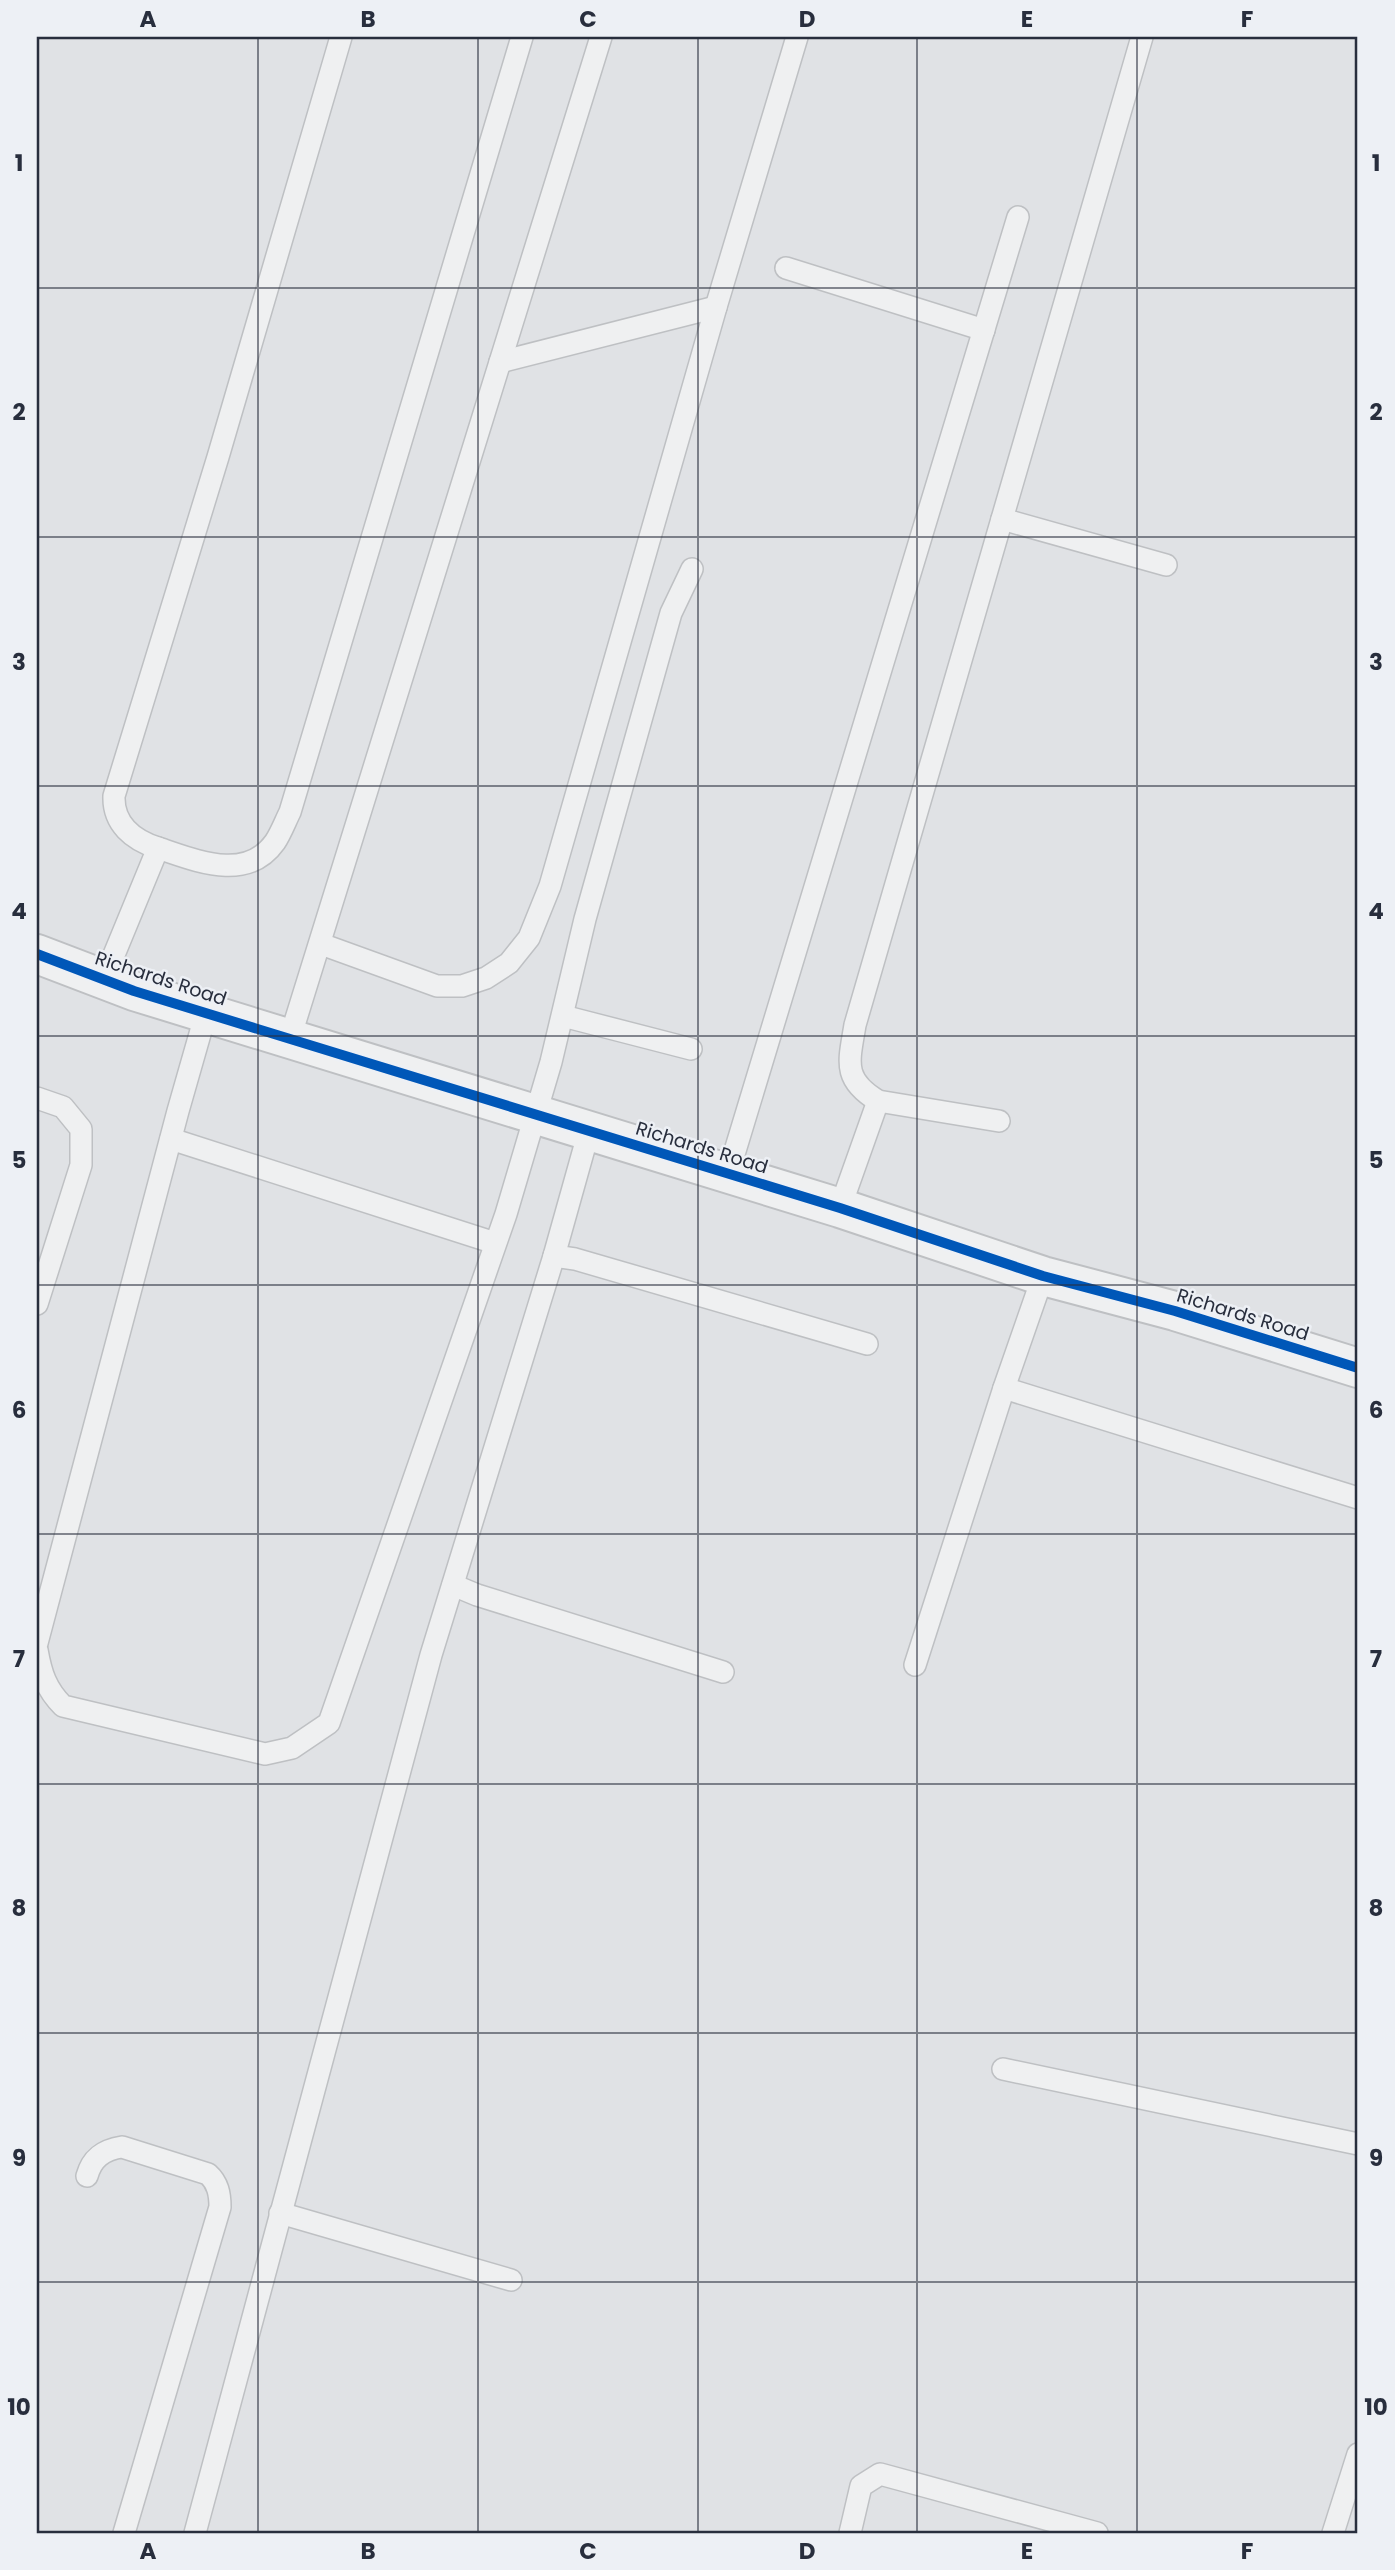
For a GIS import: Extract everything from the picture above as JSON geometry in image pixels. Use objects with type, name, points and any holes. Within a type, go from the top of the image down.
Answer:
[{"type":"street","name":"Richards Road","points":[[37,954],[119,985],[206,1013],[840,1208],[1043,1276],[1175,1311],[1358,1368]]},
{"type":"street","name":"Richards Road","points":[[37,973],[119,985]]},
{"type":"lane","points":[[341,37],[218,457],[114,796],[117,818],[144,843],[217,865],[240,865],[269,849],[290,812],[522,37]]},
{"type":"lane","points":[[290,1038],[601,37]]},
{"type":"lane","points":[[321,944],[438,986],[462,986],[486,978],[509,963],[529,938],[550,886],[716,307],[797,37]]},
{"type":"lane","points":[[999,1121],[878,1101],[861,1090],[849,1066],[855,1025],[1142,37]]},
{"type":"lane","points":[[728,1174],[1018,217]]},
{"type":"lane","points":[[786,268],[984,330]]},
{"type":"lane","points":[[500,362],[716,307]]},
{"type":"lane","points":[[1002,519],[1166,565]]},
{"type":"lane","points":[[37,1650],[41,1672],[49,1692],[63,1706],[265,1754],[292,1748],[329,1723],[495,1243],[563,1016],[585,919],[667,626],[692,569]]},
{"type":"lane","points":[[119,985],[158,848]]},
{"type":"lane","points":[[37,1643],[170,1139],[206,1013]]},
{"type":"lane","points":[[563,1016],[691,1049]]},
{"type":"lane","points":[[37,1098],[63,1107],[81,1129],[81,1165],[37,1304]]},
{"type":"lane","points":[[840,1208],[878,1101]]},
{"type":"lane","points":[[195,2533],[427,1668],[554,1256],[589,1130]]},
{"type":"lane","points":[[170,1139],[495,1243]]},
{"type":"lane","points":[[554,1256],[575,1259],[867,1345]]},
{"type":"lane","points":[[915,1665],[1043,1276]]},
{"type":"lane","points":[[1004,1388],[1358,1498]]},
{"type":"lane","points":[[453,1585],[477,1595],[723,1672]]},
{"type":"lane","points":[[1003,2069],[1358,2144]]},
{"type":"lane","points":[[87,2176],[90,2165],[97,2156],[122,2147],[208,2174],[217,2186],[220,2196],[220,2207],[206,2257],[124,2533]]},
{"type":"lane","points":[[280,2213],[511,2280]]},
{"type":"lane","points":[[1333,2533],[1358,2454]]},
{"type":"lane","points":[[850,2533],[861,2486],[880,2474],[1097,2533]]},
{"type":"cycle path","points":[[37,954],[134,991],[840,1208],[1043,1276],[1175,1311],[1358,1368]]}]
